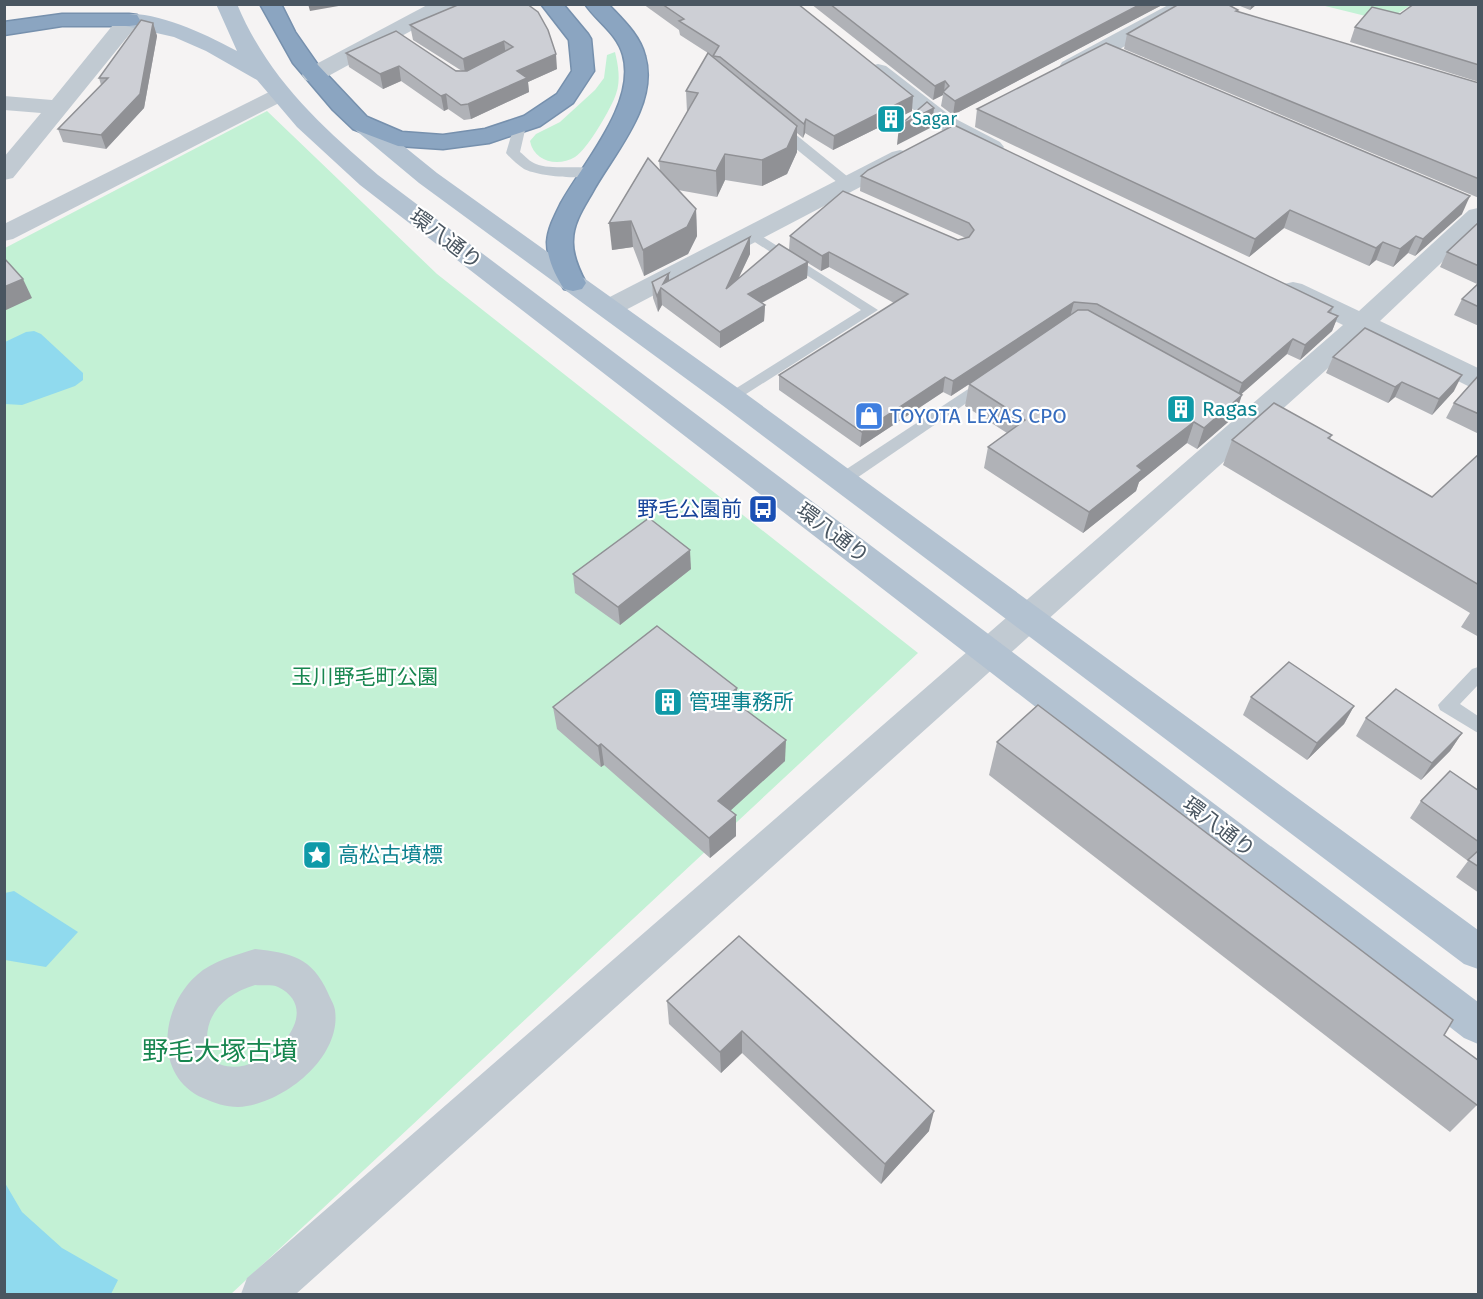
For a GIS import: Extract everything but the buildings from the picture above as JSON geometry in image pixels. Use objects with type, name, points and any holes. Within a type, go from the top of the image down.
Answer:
[{"type":"highway","name":"環八通り","points":[[270,4],[295,51],[314,75],[361,123]]},
{"type":"highway","points":[[361,123],[406,141],[430,144],[475,139],[520,126],[561,102],[579,81],[583,72],[585,53],[575,27],[551,4]]},
{"type":"highway","points":[[573,283],[564,266],[560,237],[572,207],[626,116],[635,93],[638,70],[633,48],[624,33],[595,4]]},
{"type":"highway","points":[[4,29],[62,20],[129,20]]},
{"type":"main road","name":"環八通り","points":[[226,4],[237,31],[272,86],[320,137],[369,180],[1479,1025]]},
{"type":"main road","points":[[129,20],[150,22],[188,34],[235,58],[272,86]]},
{"type":"main road","name":"環八通り","points":[[361,123],[428,178],[732,398],[1479,952]]},
{"type":"street","points":[[314,75],[396,36],[446,4]]},
{"type":"street","points":[[1050,78],[1187,4]]},
{"type":"street","points":[[4,173],[129,20]]},
{"type":"street","points":[[1102,50],[1124,59]]},
{"type":"street","points":[[859,56],[944,122],[965,122],[1008,155]]},
{"type":"street","points":[[4,234],[272,86]]},
{"type":"street","points":[[4,103],[58,107]]},
{"type":"street","points":[[609,308],[965,122]]},
{"type":"street","points":[[841,187],[865,204]]},
{"type":"street","points":[[263,1294],[988,651],[1362,323],[1472,208]]},
{"type":"street","points":[[1272,280],[1479,379]]},
{"type":"lane","points":[[767,118],[841,187]]},
{"type":"lane","points":[[520,126],[513,153],[530,168],[559,173],[592,172]]},
{"type":"lane","points":[[732,398],[872,310],[752,234]]},
{"type":"lane","points":[[842,480],[1002,371]]},
{"type":"lane","points":[[1202,388],[1254,417]]},
{"type":"lane","points":[[1479,674],[1447,705],[1479,725]]},
{"type":"green space","points":[[1321,5],[1411,5],[1386,21]]},
{"type":"green space","points":[[615,52],[618,89],[610,108],[580,153],[561,162],[548,161],[536,154],[530,141],[536,134],[560,122],[595,90],[604,78],[607,55]]},
{"type":"green space","name":"玉川野毛町公園","points":[[267,111],[437,274],[918,653],[231,1294],[5,1294],[5,248]]},
{"type":"water","points":[[34,331],[41,334],[83,373],[83,380],[75,386],[22,405],[5,404],[5,342],[26,332]]},
{"type":"water","points":[[14,891],[78,932],[46,967],[5,960],[5,893]]},
{"type":"water","points":[[5,1183],[22,1212],[62,1248],[118,1280],[111,1294],[5,1294]]},
{"type":"place","name":"Sagar","points":[[891,119]]},
{"type":"place","name":"Ragas","points":[[1181,409]]},
{"type":"place","name":"TOYOTA LEXAS CPO","points":[[869,416]]},
{"type":"place","name":"野毛公園前","points":[[763,509]]},
{"type":"place","name":"管理事務所","points":[[668,702]]},
{"type":"place","name":"高松古墳標","points":[[317,855]]},
{"type":"park label","name":"野毛大塚古墳","points":[[220,1051]]}]
